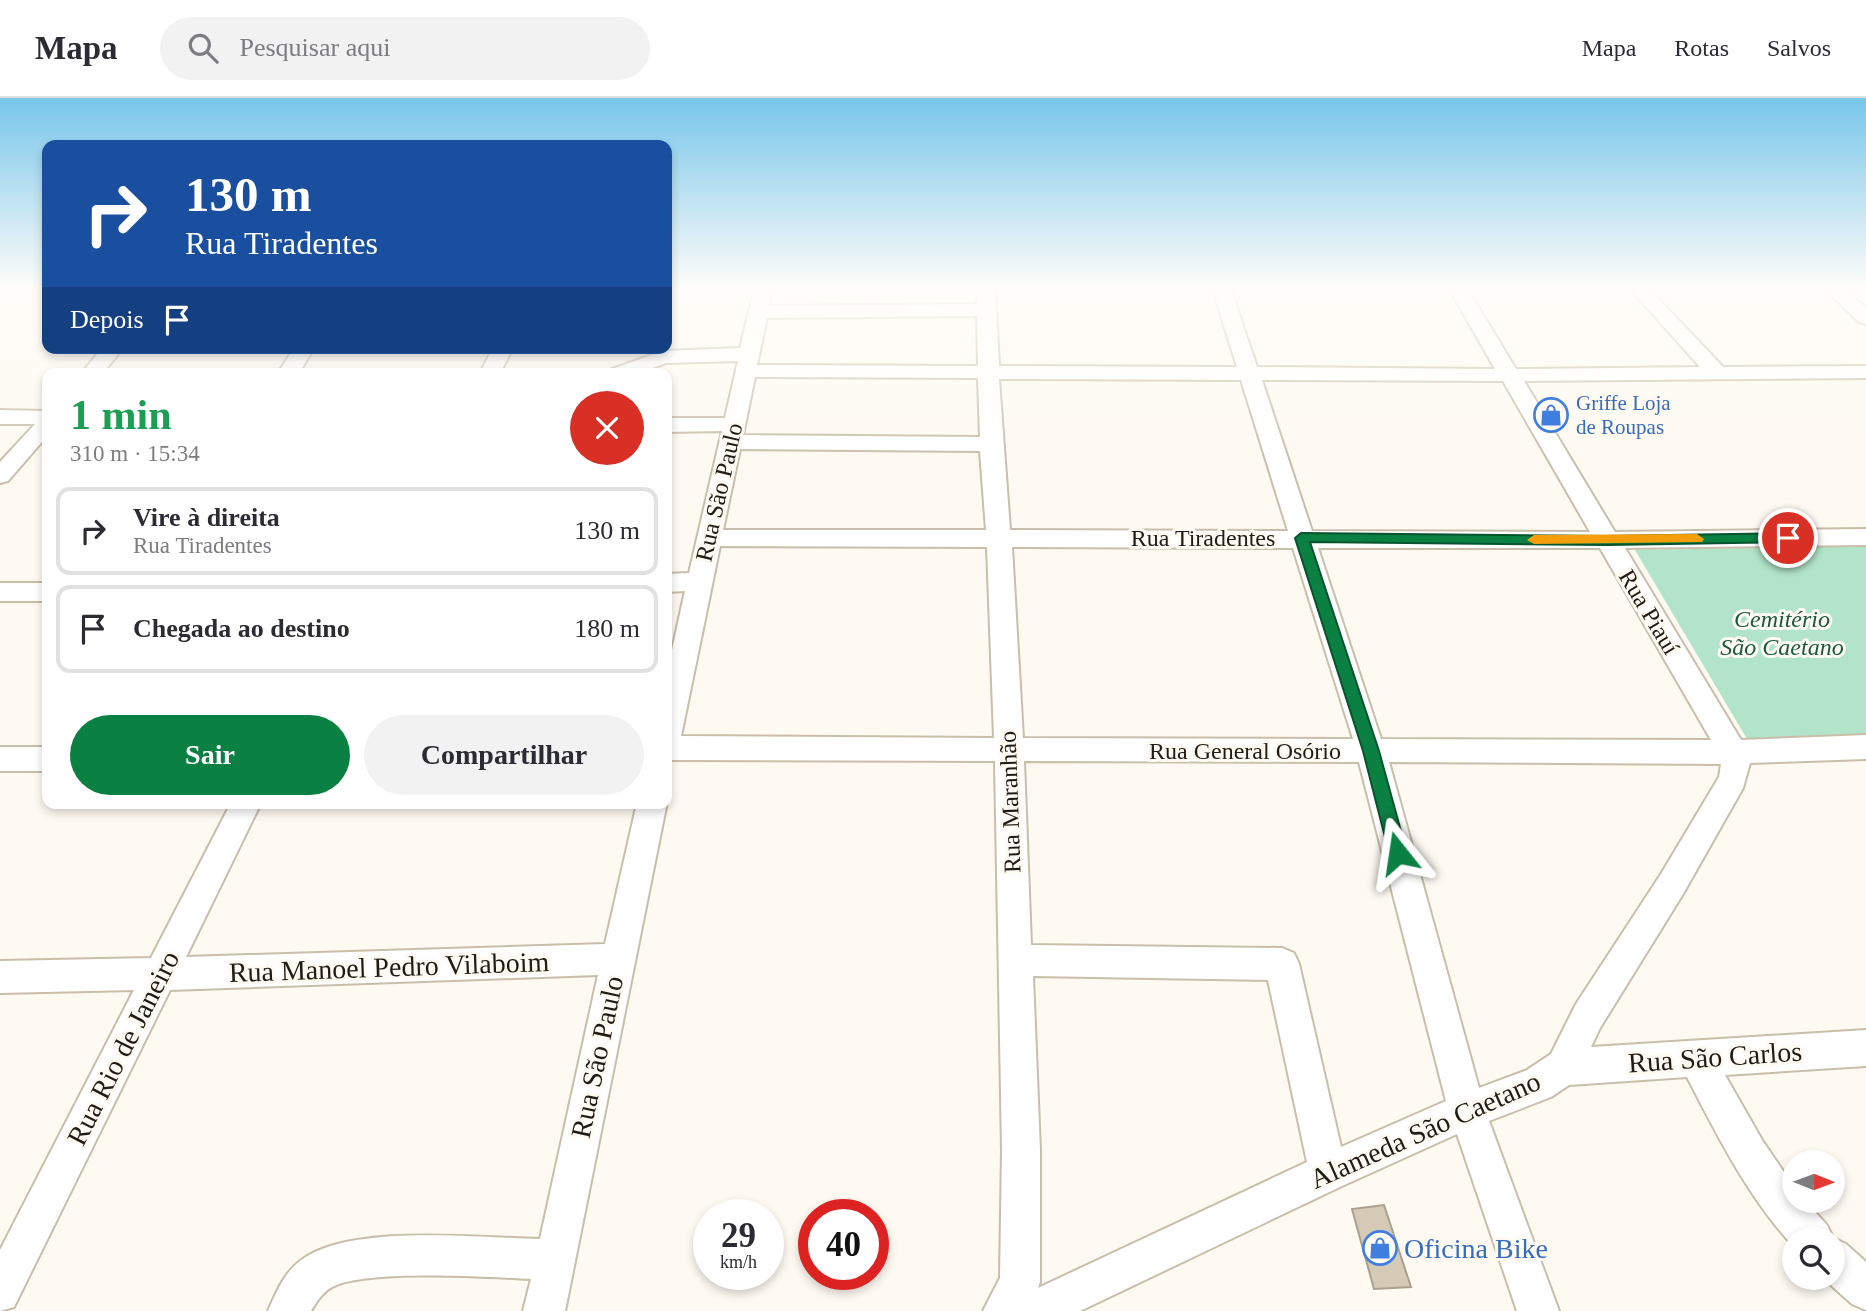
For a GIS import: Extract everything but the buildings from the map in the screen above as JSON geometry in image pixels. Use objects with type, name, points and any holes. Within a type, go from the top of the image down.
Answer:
[{"type":"street","name":"Rua São Paulo","points":[[672,710],[751,347]]},
{"type":"street","name":"Rua Maranhão","points":[[988,347],[1009,751],[1021,1150],[1020,1282],[1004,1311]]},
{"type":"street","points":[[1241,347],[1371,751],[1467,1111],[1538,1311]]},
{"type":"street","name":"Rua Piauí","points":[[1493,347],[1733,752]]},
{"type":"street","points":[[1693,347],[1718,374]]},
{"type":"street","points":[[96,368],[108,354]]},
{"type":"street","points":[[633,368],[663,357],[989,374],[1510,375],[1866,372]]},
{"type":"street","points":[[0,417],[42,417]]},
{"type":"street","points":[[672,426],[732,433],[991,444]]},
{"type":"street","points":[[0,476],[42,429]]},
{"type":"street","name":"Rua Tiradentes","points":[[708,538],[1607,540],[1866,537]]},
{"type":"street","points":[[672,583],[698,582]]},
{"type":"street","points":[[0,592],[42,592]]},
{"type":"street","name":"Rua General Osório","points":[[672,748],[1733,752],[1866,747]]},
{"type":"street","name":"Alameda São Caetano","points":[[1035,1311],[1328,1172],[1467,1111],[1538,1084],[1564,1067],[1588,1016],[1672,884],[1732,779],[1736,765],[1733,752]]},
{"type":"street","points":[[0,760],[42,759]]},
{"type":"street","name":"Rua Rio de Janeiro","points":[[0,1293],[243,809]]},
{"type":"street","name":"Rua São Paulo","points":[[544,1311],[651,809]]},
{"type":"street","name":"Rua Manoel Pedro Vilaboim","points":[[3,971],[160,974],[618,959]]},
{"type":"street","points":[[1016,960],[1282,964],[1328,1172]]},
{"type":"street","name":"Rua São Carlos","points":[[1564,1067],[1866,1048]]},
{"type":"street","points":[[1697,1059],[1751,1161],[1772,1192],[1803,1227]]},
{"type":"street","points":[[289,1311],[301,1288],[321,1270],[348,1261],[400,1257],[554,1259]]},
{"type":"street","points":[[1845,1270],[1866,1290]]},
{"type":"green space","name":"Cemitério São Caetano","points":[[1866,546],[1866,736],[1747,739],[1635,550]]},
{"type":"slow traffic","points":[[1534,540],[1697,539]]},
{"type":"place","name":"Griffe Loja de Roupas","points":[[1551,415]]},
{"type":"place","name":"Oficina Bike","points":[[1380,1248]]},
{"type":"route","points":[[1398,853],[1371,751],[1301,538],[1788,538]]}]
